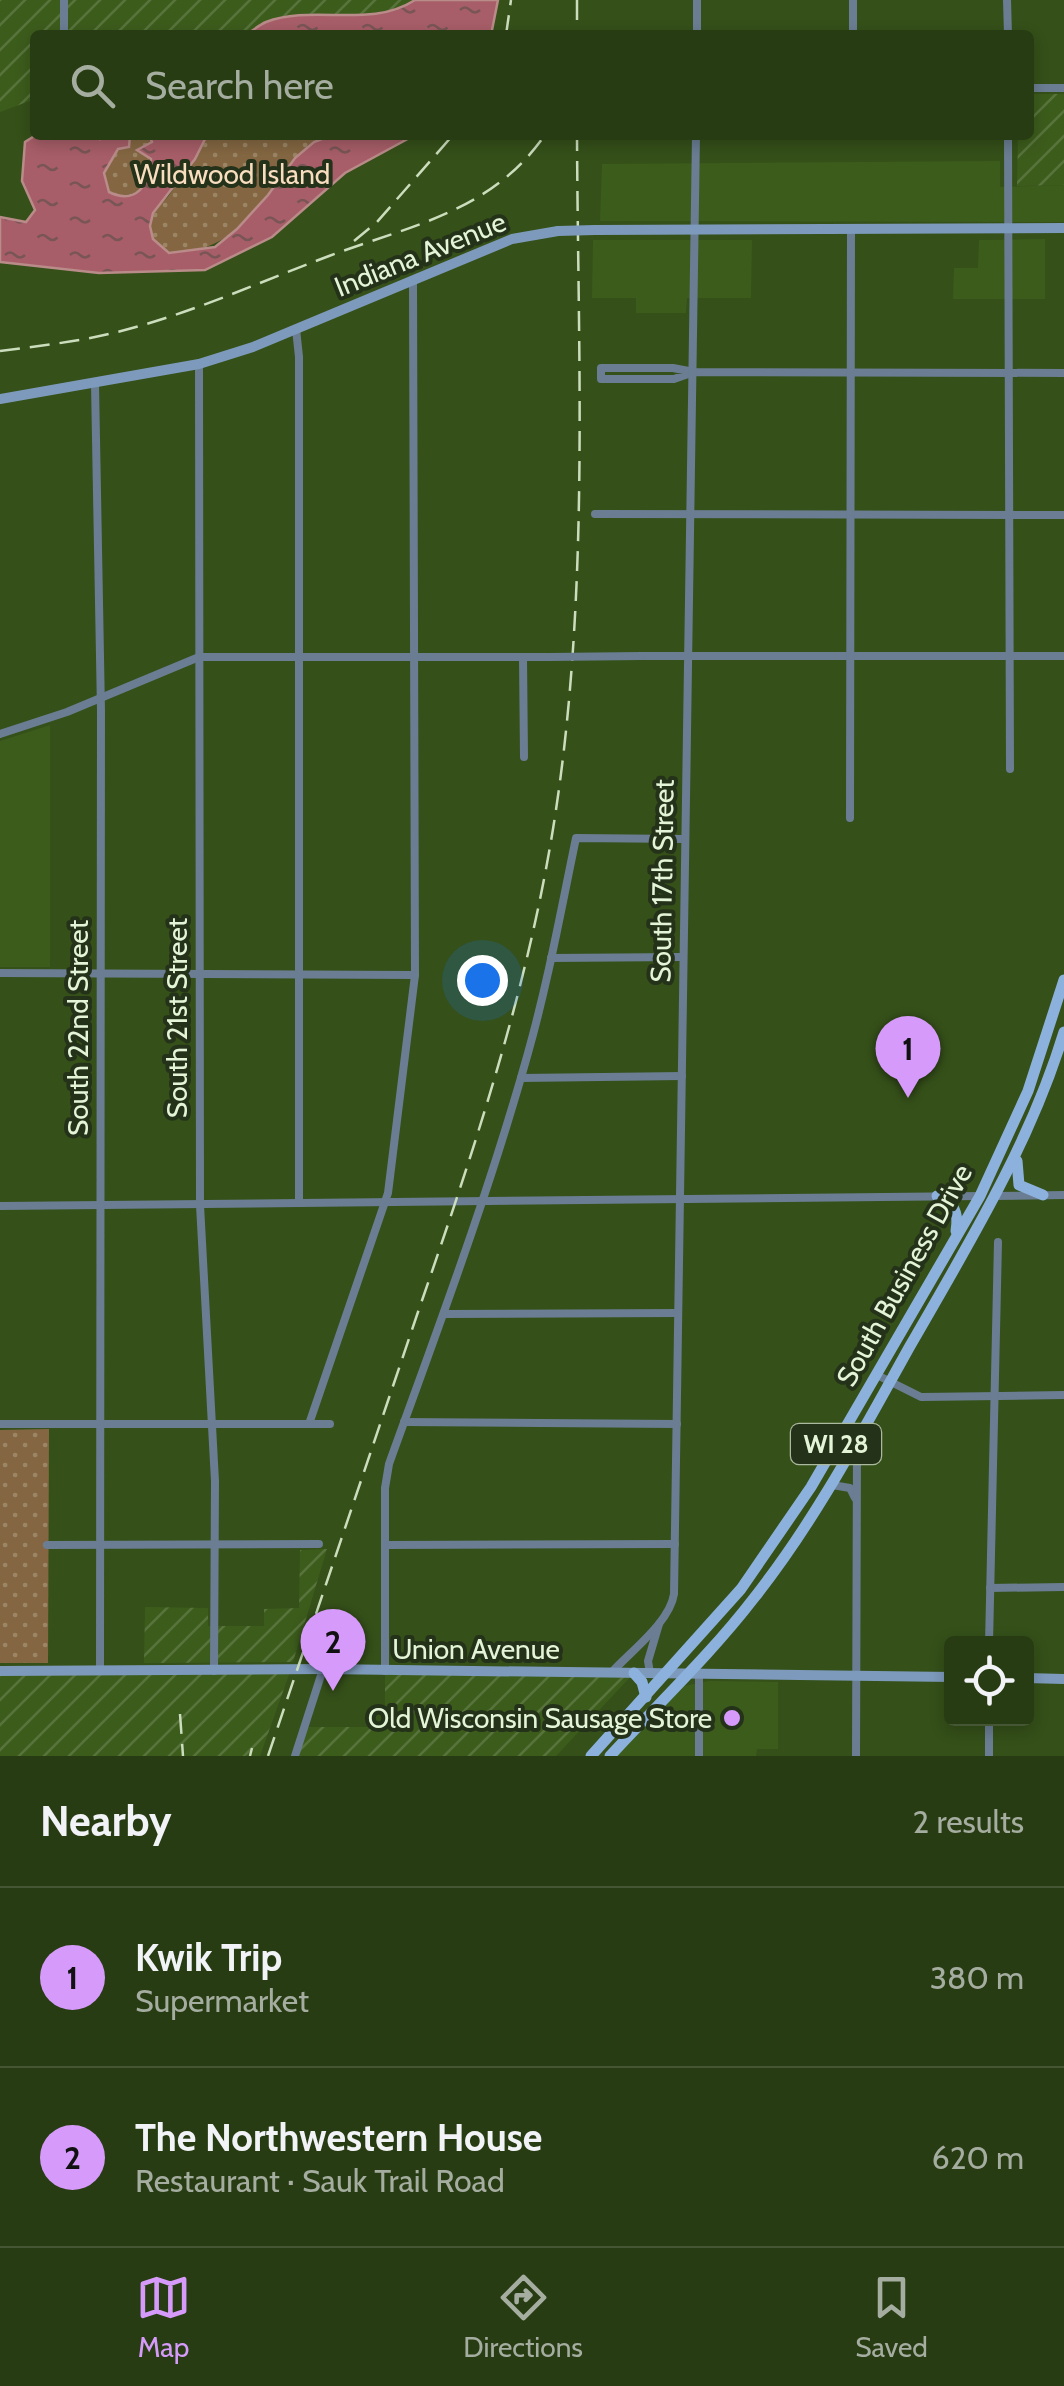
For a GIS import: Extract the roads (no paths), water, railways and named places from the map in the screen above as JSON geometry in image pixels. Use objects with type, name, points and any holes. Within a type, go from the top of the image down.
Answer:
[{"type":"main road","name":"Indiana Avenue","points":[[0,399],[199,364],[296,329],[512,239],[558,230],[1064,231]]},
{"type":"main road","name":"South Business Drive","points":[[591,1756],[741,1589],[787,1526],[980,1196],[1028,1091],[1064,980]]},
{"type":"main road","name":"South Business Drive","points":[[610,1756],[692,1674],[756,1597],[830,1485],[996,1196],[1020,1147],[1064,1032]]},
{"type":"main road","points":[[1020,1147],[1016,1179],[1023,1188],[1043,1195]]},
{"type":"main road","points":[[937,1196],[956,1210],[955,1241]]},
{"type":"main road","name":"Union Avenue","points":[[0,1671],[323,1669],[944,1677]]},
{"type":"main road","points":[[634,1673],[646,1696]]},
{"type":"main road","points":[[1034,1678],[1064,1678]]},
{"type":"street","points":[[64,0],[64,30]]},
{"type":"street","points":[[696,0],[697,30]]},
{"type":"street","points":[[853,0],[853,30]]},
{"type":"street","points":[[1008,0],[1008,30]]},
{"type":"street","points":[[1034,88],[1064,88]]},
{"type":"street","name":"South 17th Street","points":[[650,1673],[648,1661],[659,1624],[673,1599],[675,1544],[696,140]]},
{"type":"street","points":[[1008,140],[1010,770]]},
{"type":"street","points":[[850,818],[851,230]]},
{"type":"street","points":[[308,1424],[385,1202],[414,975],[413,280]]},
{"type":"street","points":[[296,329],[299,1204]]},
{"type":"street","name":"South 21st Street","points":[[199,364],[200,1205],[212,1424],[214,1671]]},
{"type":"street","points":[[694,372],[674,379],[600,379],[601,368],[673,368],[694,372],[1064,372]]},
{"type":"street","name":"South 22nd Street","points":[[95,384],[100,698],[100,1671]]},
{"type":"street","points":[[595,514],[1064,515]]},
{"type":"street","points":[[0,734],[199,657],[1064,656]]},
{"type":"street","points":[[523,657],[524,756]]},
{"type":"street","points":[[386,1671],[386,1481],[520,1078],[576,838],[685,839]]},
{"type":"street","points":[[551,958],[683,958]]},
{"type":"street","points":[[0,973],[414,975]]},
{"type":"street","points":[[520,1078],[682,1076]]},
{"type":"street","points":[[0,1206],[1064,1195]]},
{"type":"street","points":[[989,1636],[998,1242]]},
{"type":"street","points":[[444,1314],[678,1313]]},
{"type":"street","points":[[878,1375],[922,1397],[1064,1395]]},
{"type":"street","points":[[404,1422],[676,1424]]},
{"type":"street","points":[[0,1424],[330,1424]]},
{"type":"street","points":[[856,1756],[857,1440]]},
{"type":"street","points":[[830,1485],[844,1485],[855,1498]]},
{"type":"street","points":[[47,1546],[319,1544]]},
{"type":"street","points":[[385,1545],[675,1544]]},
{"type":"street","points":[[990,1588],[1064,1587]]},
{"type":"street","name":"South 17th Street","points":[[612,1672],[659,1624]]},
{"type":"street","points":[[296,1756],[323,1669]]},
{"type":"street","points":[[692,1674],[699,1756]]},
{"type":"street","points":[[989,1726],[989,1756]]},
{"type":"water","points":[[415,0],[498,0],[492,30],[254,30],[284,17],[361,15],[398,9]]},
{"type":"water","points":[[30,139],[130,140],[129,147],[118,149],[104,173],[109,192],[127,196],[140,190],[148,177],[151,159],[137,150],[151,140],[204,140],[195,159],[153,213],[153,239],[169,253],[215,247],[237,229],[295,158],[314,142],[406,140],[345,173],[272,237],[205,270],[99,273],[0,262],[0,217],[26,222],[35,210],[22,181],[25,142]]},
{"type":"railway","points":[[507,30],[511,0]]},
{"type":"railway","points":[[577,0],[577,30]]},
{"type":"railway","points":[[354,241],[377,222],[449,140]]},
{"type":"railway","points":[[0,351],[85,339],[141,326],[420,224],[475,199],[500,182],[541,140]]},
{"type":"railway","points":[[268,1756],[478,1133],[513,1013],[542,891],[565,743],[577,569],[577,140]]},
{"type":"railway","points":[[180,1714],[183,1756]]},
{"type":"railway","points":[[250,1756],[252,1748]]},
{"type":"place","name":"Kwik Trip","points":[[908,1098]]},
{"type":"place","name":"The Northwestern House","points":[[333,1691]]},
{"type":"place","name":"Old Wisconsin Sausage Store","points":[[732,1718]]},
{"type":"park label","name":"Wildwood Island","points":[[232,174]]}]
